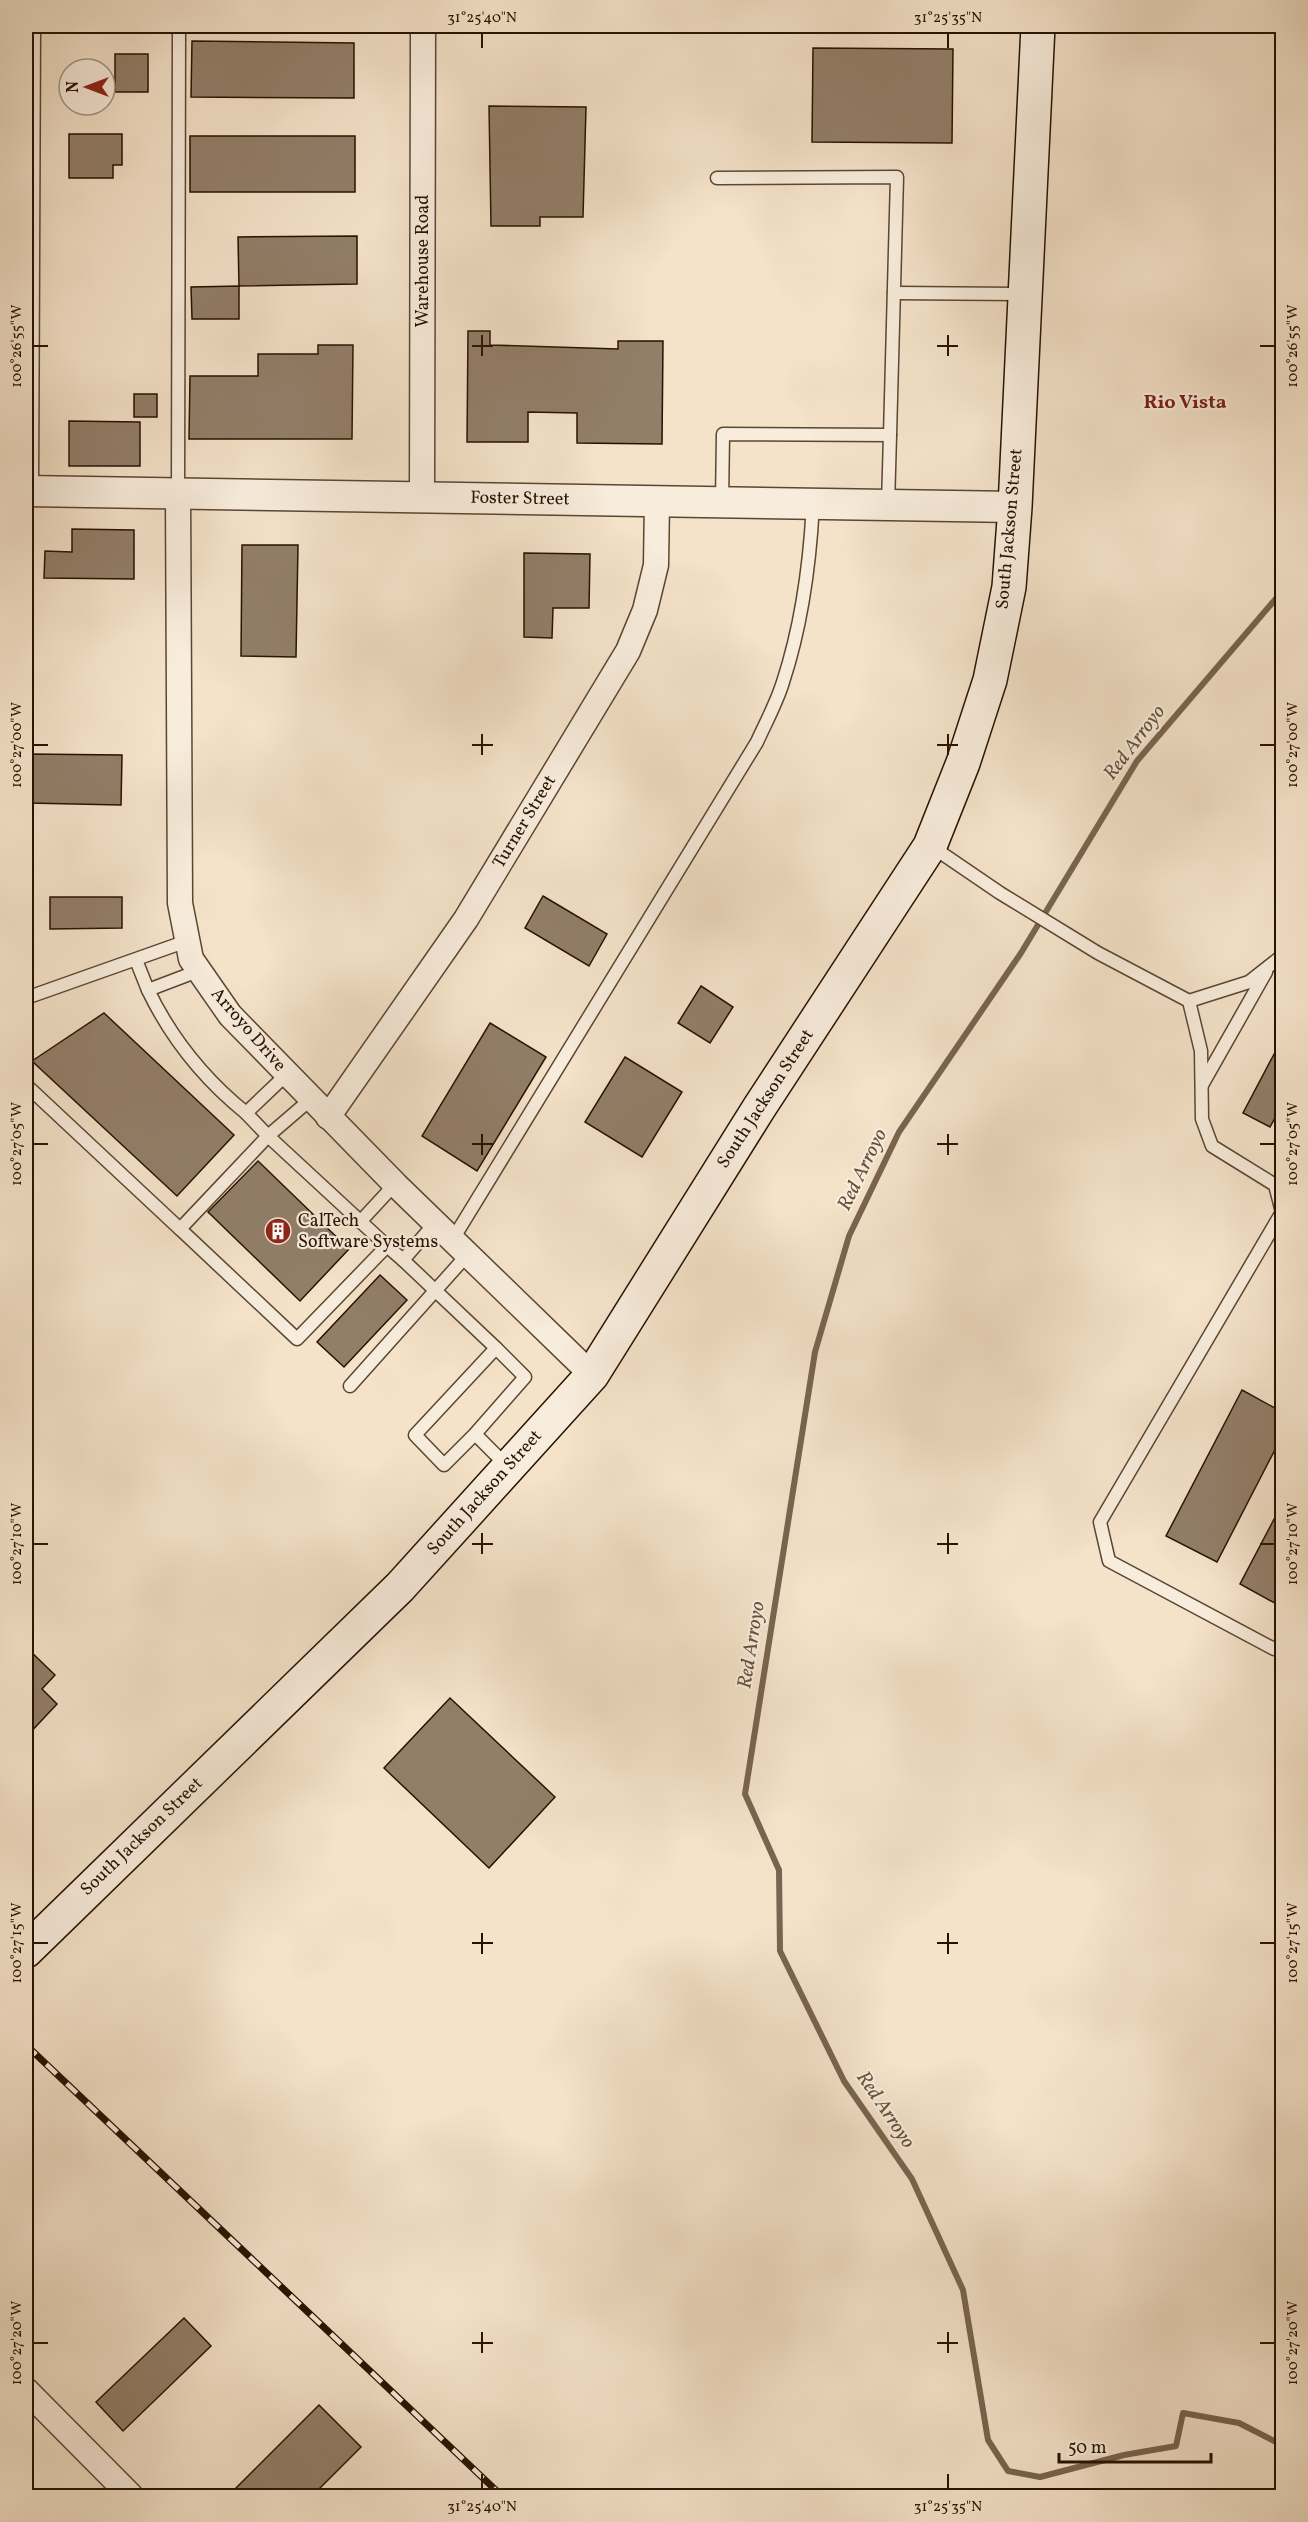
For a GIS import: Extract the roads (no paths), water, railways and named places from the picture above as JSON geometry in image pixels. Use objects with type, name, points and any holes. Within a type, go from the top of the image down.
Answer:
[{"type":"main road","name":"South Jackson Street","points":[[26,1951],[399,1587],[592,1375],[753,1118],[930,846],[963,763],[990,680],[1009,587],[1015,507],[1038,26]]},
{"type":"street","points":[[26,491],[28,26]]},
{"type":"street","name":"Warehouse Road","points":[[422,497],[423,26]]},
{"type":"street","name":"Foster Street","points":[[26,491],[1015,507]]},
{"type":"street","name":"Arroyo Drive","points":[[178,493],[180,903],[190,959],[230,1015],[328,1117],[592,1375]]},
{"type":"street","name":"Turner Street","points":[[328,1117],[466,919],[628,651],[645,610],[656,565],[657,501]]},
{"type":"street","points":[[26,2390],[131,2496]]},
{"type":"lane","points":[[178,493],[179,26]]},
{"type":"lane","points":[[717,178],[897,177],[888,505]]},
{"type":"lane","points":[[894,293],[1024,294]]},
{"type":"lane","points":[[722,502],[723,434],[890,435]]},
{"type":"lane","points":[[350,1386],[437,1291],[452,1238],[757,742],[783,683],[799,621],[810,565],[813,503]]},
{"type":"lane","points":[[930,846],[1000,893],[1098,953],[1190,1001],[1249,982],[1277,959]]},
{"type":"lane","points":[[26,998],[187,941]]},
{"type":"lane","points":[[1202,1086],[1277,959]]},
{"type":"lane","points":[[136,960],[160,1015],[191,1059],[217,1089],[246,1113],[360,1222],[437,1291],[496,1348],[525,1377],[444,1466],[415,1435],[496,1348]]},
{"type":"lane","points":[[148,990],[198,971]]},
{"type":"lane","points":[[1190,1001],[1201,1051],[1202,1119],[1212,1146],[1275,1185],[1282,1212],[1100,1522],[1109,1561],[1274,1649],[1282,1646]]},
{"type":"lane","points":[[246,1113],[287,1074]]},
{"type":"lane","points":[[26,1085],[297,1339],[387,1246]]},
{"type":"lane","points":[[180,1229],[268,1136],[311,1099]]},
{"type":"lane","points":[[360,1222],[395,1184]]},
{"type":"lane","points":[[403,1260],[452,1238]]},
{"type":"lane","points":[[475,1434],[508,1467]]},
{"type":"waterway","name":"Red Arroyo","points":[[1282,594],[1137,761],[1021,953],[899,1132],[849,1236],[815,1352],[745,1794],[779,1870],[780,1951],[844,2081],[912,2179],[963,2290],[988,2440],[1008,2471],[1040,2477],[1124,2455],[1176,2446],[1183,2413],[1239,2423],[1282,2445]]},
{"type":"railway","points":[[26,2045],[502,2496]]},
{"type":"place","name":"CalTech Software Systems","points":[[278,1231]]},
{"type":"district","name":"Rio Vista","points":[[1185,403]]}]
